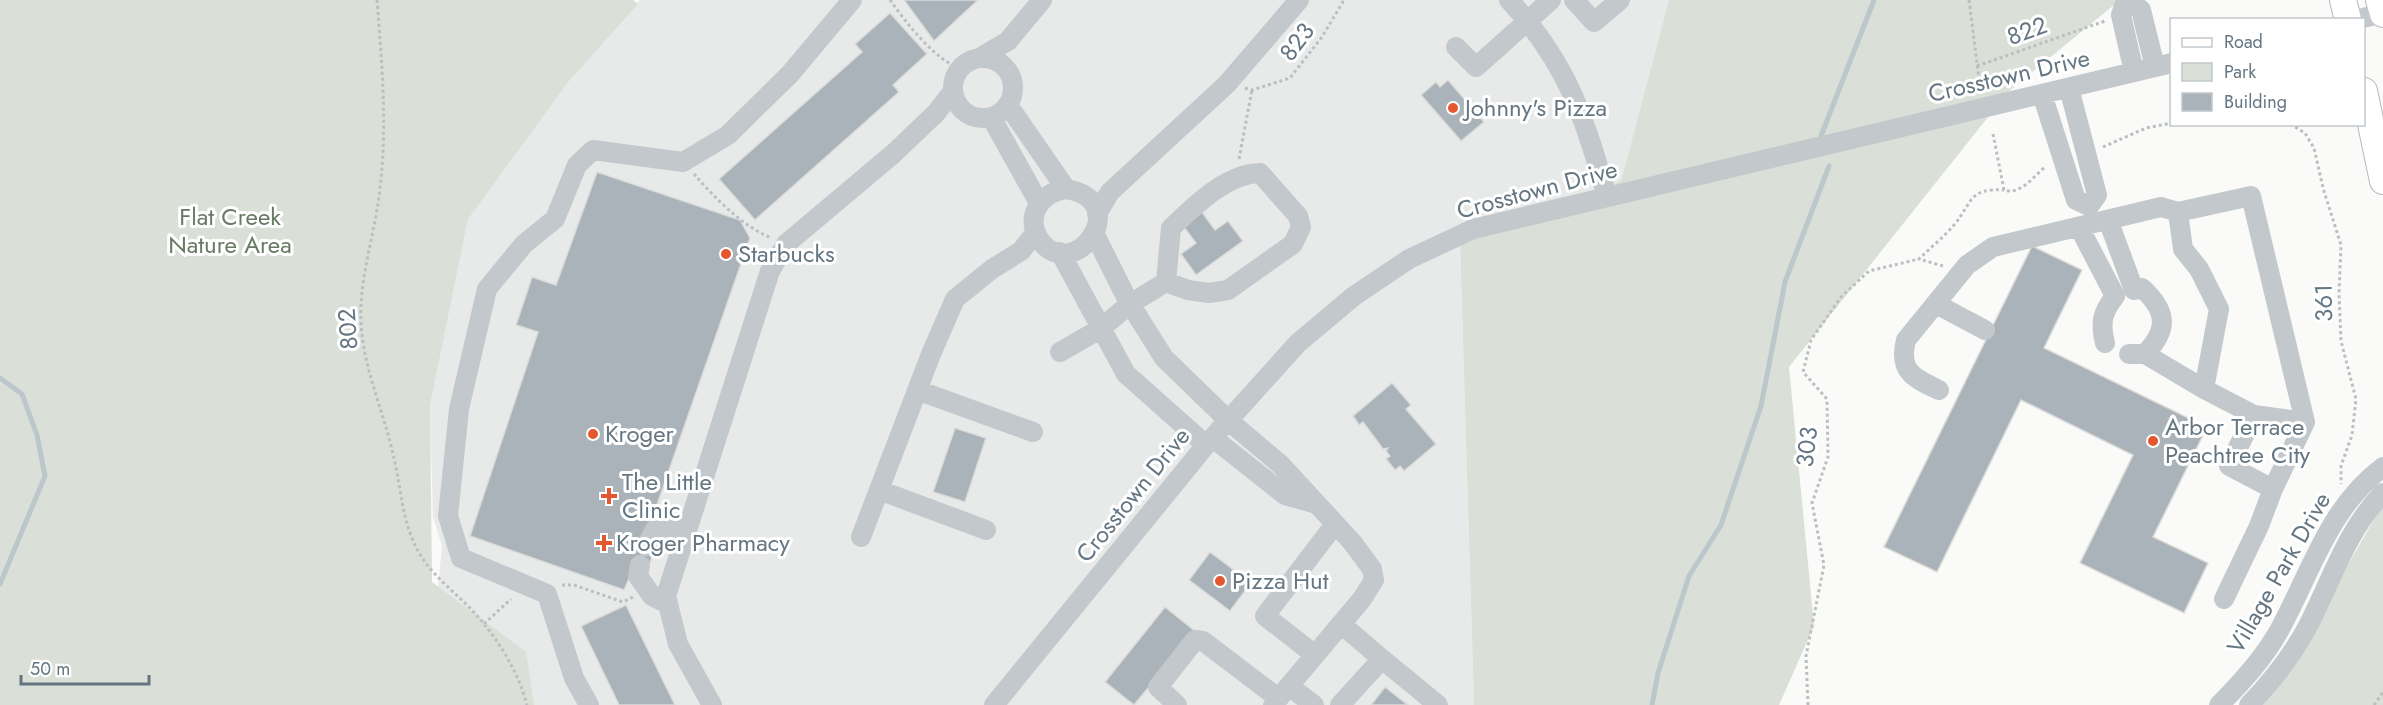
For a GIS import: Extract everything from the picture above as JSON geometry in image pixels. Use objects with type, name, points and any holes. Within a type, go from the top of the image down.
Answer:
[{"type":"main road","points":[[2343,0],[2348,18]]},
{"type":"main road","points":[[2379,0],[2383,13]]},
{"type":"main road","points":[[2365,97],[2383,181]]},
{"type":"street","points":[[589,705],[574,678],[547,594],[523,590],[461,558],[448,516],[459,409],[487,289],[524,244],[555,219],[578,165],[592,150],[683,162],[728,135],[790,74],[852,0]]},
{"type":"street","points":[[712,705],[678,644],[666,596],[770,271],[786,244],[893,154],[936,113],[953,92],[955,75],[965,63],[981,57],[1008,41],[1042,0]]},
{"type":"street","points":[[1299,0],[1227,84],[1110,192],[1097,214],[1095,235],[1117,315],[1126,374],[1210,442],[1285,495],[1317,504]]},
{"type":"street","points":[[1509,0],[1537,30],[1567,80],[1584,121],[1607,196]]},
{"type":"street","points":[[1456,47],[1476,67],[1551,0]]},
{"type":"street","points":[[1574,0],[1594,22],[1620,0]]},
{"type":"street","points":[[2134,72],[2125,5],[2141,10],[2163,65]]},
{"type":"street","points":[[2363,18],[2383,13]]},
{"type":"street","points":[[1003,65],[1008,41]]},
{"type":"street","points":[[936,113],[962,110],[981,118],[991,117],[1008,105],[1013,88],[1012,79],[1003,65],[981,57]]},
{"type":"street","name":"Crosstown Drive","points":[[994,705],[1210,442],[1298,343],[1354,296],[1409,259],[1473,229],[2163,65]]},
{"type":"street","points":[[2069,88],[2097,195],[2092,219],[2115,296]]},
{"type":"street","points":[[953,92],[962,110]]},
{"type":"street","points":[[2042,94],[2076,200],[2092,219],[2134,290]]},
{"type":"street","points":[[1008,105],[1066,189]]},
{"type":"street","points":[[991,117],[1039,203]]},
{"type":"street","points":[[1260,173],[1298,216],[1301,227],[1293,244],[1228,290],[1209,294],[1166,282],[1171,228],[1200,202],[1238,177],[1260,173]]},
{"type":"street","points":[[1110,192],[1086,196],[1066,189],[1046,195],[1039,203],[1034,222],[1036,232],[1055,250],[1087,305],[1117,315]]},
{"type":"street","points":[[1086,196],[1097,214]]},
{"type":"street","points":[[1939,390],[1912,377],[1902,356],[1906,340],[1967,265],[1993,247],[2092,219],[2161,207],[2178,212],[2251,196],[2305,422],[2224,599]]},
{"type":"street","points":[[2178,212],[2183,249],[2199,269],[2219,309],[2204,388]]},
{"type":"street","points":[[861,537],[917,390],[955,299],[992,269],[1021,251],[1036,232]]},
{"type":"street","points":[[1021,251],[1080,249],[1095,235]]},
{"type":"street","points":[[1060,352],[1166,282]]},
{"type":"street","points":[[2105,343],[2102,314],[2115,296],[2142,288],[2159,303],[2163,321],[2156,342],[2137,354],[2254,415],[2305,422]]},
{"type":"street","points":[[1936,304],[1985,330]]},
{"type":"street","points":[[1087,305],[1117,315],[1148,332],[1164,358],[1229,421],[1281,465],[1372,569],[1374,580],[1341,624],[1280,697]]},
{"type":"street","points":[[917,390],[1033,432]]},
{"type":"street","points":[[2254,415],[2229,466],[2273,489]]},
{"type":"street","name":"Village Park Drive","points":[[2219,705],[2245,679],[2279,631],[2323,538],[2338,514],[2383,467]]},
{"type":"street","points":[[879,490],[986,530]]},
{"type":"street","name":"Village Park Drive","points":[[2249,705],[2274,680],[2290,656],[2357,524],[2383,493]]},
{"type":"street","points":[[1314,656],[1265,616],[1335,524]]},
{"type":"street","points":[[646,546],[650,536],[657,528],[687,527]]},
{"type":"street","points":[[640,565],[638,576],[652,596],[668,604]]},
{"type":"street","points":[[1341,624],[1438,705]]},
{"type":"street","points":[[1177,705],[1158,687],[1195,640],[1203,640],[1280,697],[1314,705]]},
{"type":"street","points":[[1340,705],[1382,659]]},
{"type":"path","name":"802","points":[[377,0],[381,54],[382,150],[379,195],[363,286],[361,322],[368,373],[393,452],[412,538],[426,564],[484,624],[508,659],[526,705]]},
{"type":"path","points":[[890,0],[920,37],[946,63],[959,69]]},
{"type":"path","name":"823","points":[[1252,90],[1290,78],[1322,37],[1344,0]]},
{"type":"path","points":[[1969,0],[1980,87]]},
{"type":"path","name":"822","points":[[1977,66],[2125,5]]},
{"type":"path","points":[[1227,84],[1252,90],[1239,144],[1238,177]]},
{"type":"path","name":"361","points":[[2293,126],[2305,133],[2314,148],[2323,188],[2341,245],[2339,294],[2342,341],[2355,399],[2352,435],[2339,482],[2346,489]]},
{"type":"path","points":[[683,162],[708,190],[757,232]]},
{"type":"path","points":[[1919,259],[1955,224],[1970,198],[1986,189],[2004,190]]},
{"type":"path","points":[[1919,259],[1939,263],[1957,278]]},
{"type":"path","name":"303","points":[[1808,705],[1806,656],[1824,565],[1812,503],[1828,457],[1827,399],[1803,372],[1811,340],[1841,297],[1869,271],[1919,259]]},
{"type":"path","points":[[484,624],[523,590],[574,585],[623,602],[634,596]]},
{"type":"path","points":[[2374,705],[2383,692]]},
{"type":"shaded area","points":[[640,0],[1669,0],[1621,181],[1460,242],[1474,705],[464,705],[431,662],[442,546],[433,517],[430,406],[475,185]]},
{"type":"green space","name":"Flat Creek Nature Area","points":[[0,0],[633,0],[638,4],[568,82],[468,219],[430,406],[432,582],[526,652],[534,705],[0,705]]},
{"type":"green space","points":[[1669,0],[2120,0],[2008,92],[1789,367],[1814,626],[1779,705],[1474,705],[1460,242],[1621,181]]},
{"type":"green space","points":[[2383,504],[2383,705],[2258,705],[2289,667]]},
{"type":"building","points":[[904,0],[978,0],[934,41]]},
{"type":"building","points":[[890,13],[927,54],[893,85],[899,92],[755,220],[719,179],[862,52],[855,44]]},
{"type":"building","name":"Johnny's Pizza","points":[[1448,80],[1484,122],[1461,141],[1421,95],[1436,82],[1440,87]]},
{"type":"building","name":"Kroger","points":[[597,172],[740,220],[750,238],[643,545],[655,549],[648,568],[636,563],[624,590],[470,536],[538,332],[516,325],[532,277],[556,285]]},
{"type":"building","points":[[1199,208],[1215,230],[1228,221],[1243,241],[1196,275],[1181,254],[1196,243],[1180,222]]},
{"type":"building","name":"Arbor Terrace Peachtree City","points":[[2032,246],[2082,270],[2044,348],[2207,427],[2153,537],[2208,563],[2184,613],[2080,563],[2133,455],[2021,400],[1937,572],[1884,547]]},
{"type":"building","points":[[1392,383],[1411,405],[1406,409],[1436,444],[1404,471],[1400,466],[1395,470],[1386,459],[1390,456],[1386,451],[1388,448],[1383,449],[1363,422],[1359,425],[1353,416]]},
{"type":"building","points":[[955,428],[986,438],[965,502],[933,492]]},
{"type":"building","name":"Pizza Hut","points":[[1210,552],[1251,583],[1230,611],[1189,580]]},
{"type":"building","points":[[626,605],[675,705],[619,705],[581,626]]},
{"type":"building","points":[[1165,607],[1195,631],[1134,705],[1105,682]]},
{"type":"building","points":[[1385,687],[1408,705],[1371,705]]},
{"type":"waterway","points":[[1821,136],[1874,0]]},
{"type":"waterway","points":[[1652,705],[1658,673],[1689,576],[1721,525],[1761,406],[1785,282],[1829,166]]},
{"type":"waterway","points":[[0,378],[22,394],[37,435],[45,476],[0,584]]},
{"type":"place","name":"Johnny's Pizza","points":[[1453,108]]},
{"type":"place","name":"Starbucks","points":[[726,254]]},
{"type":"place","name":"Kroger","points":[[593,434]]},
{"type":"place","name":"Arbor Terrace Peachtree City","points":[[2153,441]]},
{"type":"place","name":"The Little Clinic","points":[[609,496]]},
{"type":"place","name":"Kroger Pharmacy","points":[[604,543]]},
{"type":"place","name":"Pizza Hut","points":[[1220,581]]}]
